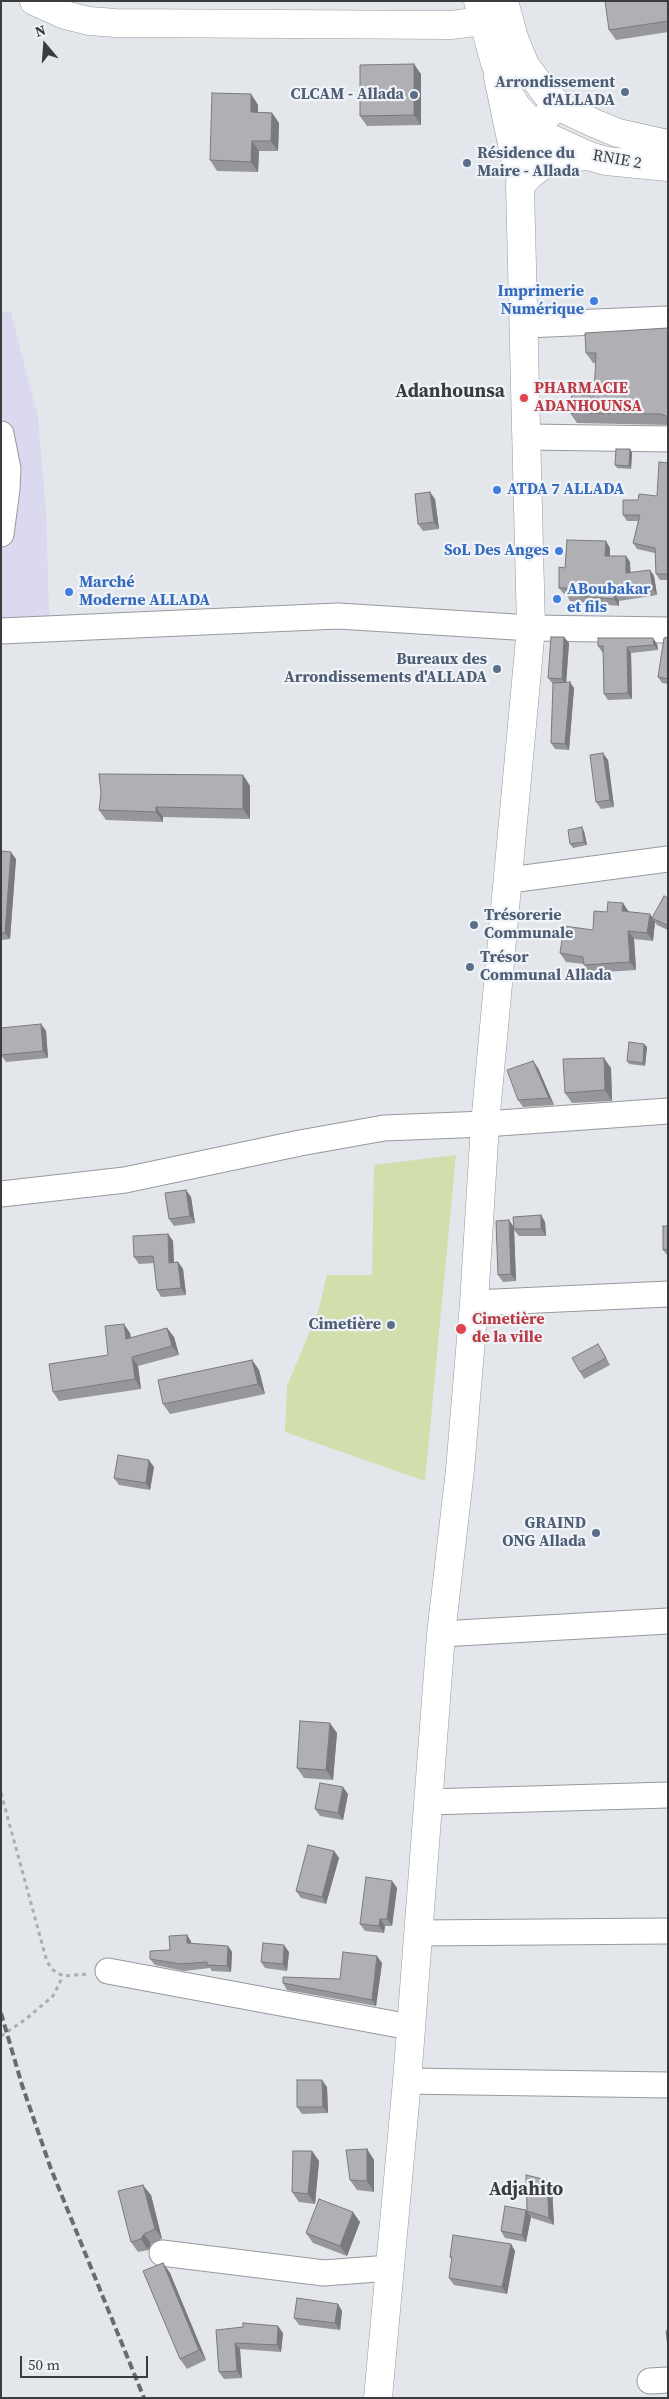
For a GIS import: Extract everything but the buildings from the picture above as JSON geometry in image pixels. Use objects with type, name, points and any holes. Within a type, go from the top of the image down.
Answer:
[{"type":"main road","points":[[34,1],[65,15],[89,21],[116,23],[451,25],[493,11]]},
{"type":"main road","name":"RNIE 2","points":[[493,11],[495,63],[505,88],[517,108],[543,135],[589,156],[635,165],[668,167]]},
{"type":"main road","name":"RNIE 2","points":[[493,11],[547,96],[581,117],[618,132],[668,144]]},
{"type":"main road","points":[[495,63],[520,186]]},
{"type":"main road","points":[[378,2398],[407,2081],[441,1634],[460,1470],[474,1303],[485,1124],[510,880],[531,628],[528,437],[520,186],[522,148],[535,126],[559,105]]},
{"type":"main road","points":[[520,186],[542,166],[565,158],[589,156]]},
{"type":"street","points":[[525,325],[668,318]]},
{"type":"street","points":[[1,434],[8,469],[8,489],[1,534]]},
{"type":"street","points":[[528,437],[668,439]]},
{"type":"street","points":[[1,631],[338,616],[531,628],[668,630]]},
{"type":"street","points":[[510,880],[668,858]]},
{"type":"street","points":[[1,1194],[125,1180],[300,1143],[384,1128],[485,1124],[668,1111]]},
{"type":"street","points":[[474,1303],[668,1294]]},
{"type":"street","points":[[441,1634],[668,1620]]},
{"type":"street","points":[[428,1802],[668,1795]]},
{"type":"street","points":[[418,1933],[668,1931]]},
{"type":"street","points":[[108,1971],[410,2027]]},
{"type":"street","points":[[407,2081],[668,2085]]},
{"type":"street","points":[[162,2253],[324,2273],[390,2268]]},
{"type":"path","points":[[1,1793],[47,1962],[52,1970],[63,1976],[108,1971]]},
{"type":"path","points":[[1,2036],[54,1996],[63,1976]]},
{"type":"shaded area","points":[[1,312],[11,312],[38,418],[46,512],[50,642],[1,644]]},
{"type":"green space","points":[[456,1155],[425,1481],[285,1432],[287,1386],[318,1312],[327,1275],[372,1275],[374,1165]]},
{"type":"railway","points":[[1,2013],[22,2085],[51,2169],[144,2398]]},
{"type":"place","name":"Arrondissement d'ALLADA","points":[[625,92]]},
{"type":"place","name":"CLCAM - Allada","points":[[414,95]]},
{"type":"place","name":"Résidence du Maire - Allada","points":[[467,163]]},
{"type":"place","name":"Imprimerie Numérique","points":[[594,301]]},
{"type":"place","name":"PHARMACIE ADANHOUNSA","points":[[524,398]]},
{"type":"place","name":"ATDA 7 ALLADA","points":[[497,490]]},
{"type":"place","name":"SoL Des Anges","points":[[559,551]]},
{"type":"place","name":"Marché Moderne ALLADA","points":[[69,592]]},
{"type":"place","name":"ABoubakar et fils","points":[[557,599]]},
{"type":"place","name":"Bureaux des Arrondissements d'ALLADA","points":[[497,669]]},
{"type":"place","name":"Trésorerie Communale","points":[[474,925]]},
{"type":"place","name":"Trésor Communal Allada","points":[[470,967]]},
{"type":"place","name":"Cimetière","points":[[391,1325]]},
{"type":"place","name":"Cimetière de la ville","points":[[461,1329]]},
{"type":"place","name":"GRAIND ONG Allada","points":[[596,1533]]},
{"type":"district","name":"Adanhounsa","points":[[450,392]]},
{"type":"district","name":"Adjahito","points":[[526,2190]]}]
